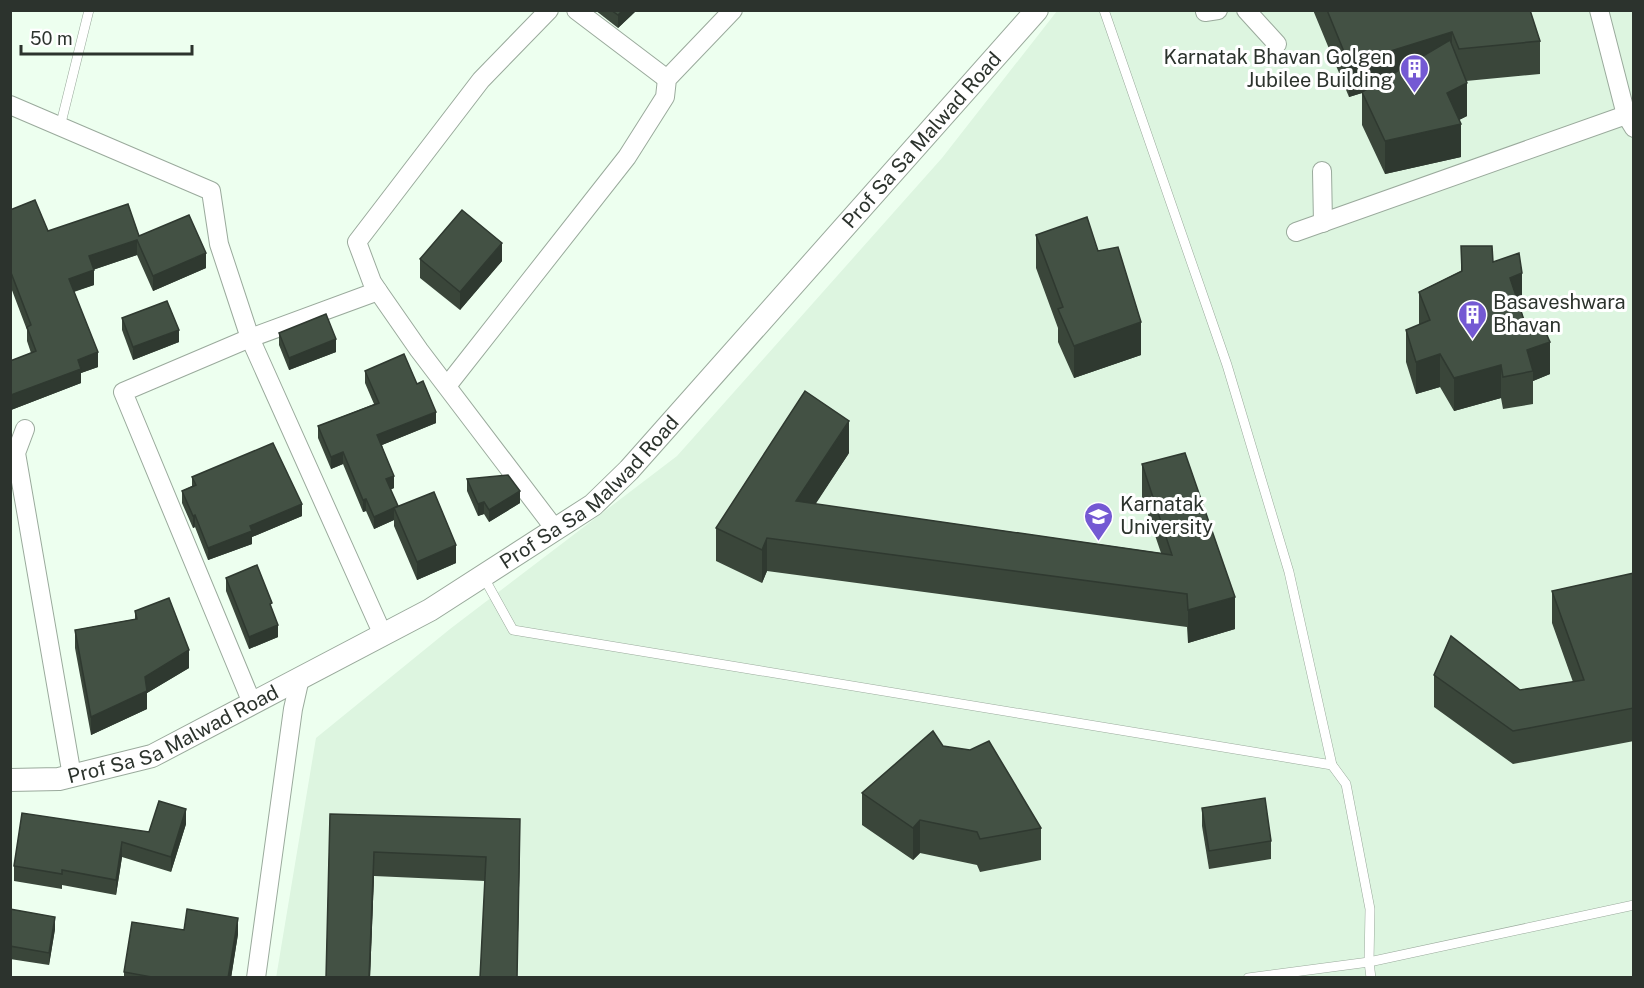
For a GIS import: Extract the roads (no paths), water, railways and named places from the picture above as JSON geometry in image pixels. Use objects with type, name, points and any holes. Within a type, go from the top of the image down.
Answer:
[{"type":"street","points":[[549,10],[481,80],[357,242],[372,282],[378,291],[555,529]]},
{"type":"street","points":[[576,10],[667,79]]},
{"type":"street","points":[[447,386],[627,156],[665,97],[667,79],[733,10]]},
{"type":"street","name":"Prof Sa Sa Malwad Road","points":[[10,780],[59,779],[152,756],[430,610],[593,505],[629,470],[1037,10]]},
{"type":"street","points":[[1246,10],[1277,44]]},
{"type":"street","points":[[1296,232],[1630,122],[1599,10]]},
{"type":"street","points":[[10,105],[211,191],[219,244],[250,338],[383,635]]},
{"type":"street","points":[[1322,171],[1323,223]]},
{"type":"street","points":[[252,703],[123,392],[250,338],[378,291]]},
{"type":"street","points":[[25,429],[13,452],[72,776]]},
{"type":"street","points":[[256,978],[293,709],[300,678]]},
{"type":"lane","points":[[60,126],[89,10]]},
{"type":"lane","points":[[1104,10],[1227,365],[1289,572],[1332,765],[1346,784],[1370,909],[1371,978]]},
{"type":"lane","points":[[483,576],[513,630],[1332,765]]},
{"type":"lane","points":[[1248,978],[1369,962],[1634,905]]},
{"type":"place","name":"Karnatak Bhavan Golgen Jubilee Building","points":[[1414,94]]},
{"type":"place","name":"Basaveshwara Bhavan","points":[[1472,340]]},
{"type":"place","name":"Karnatak University","points":[[1099,542]]}]
